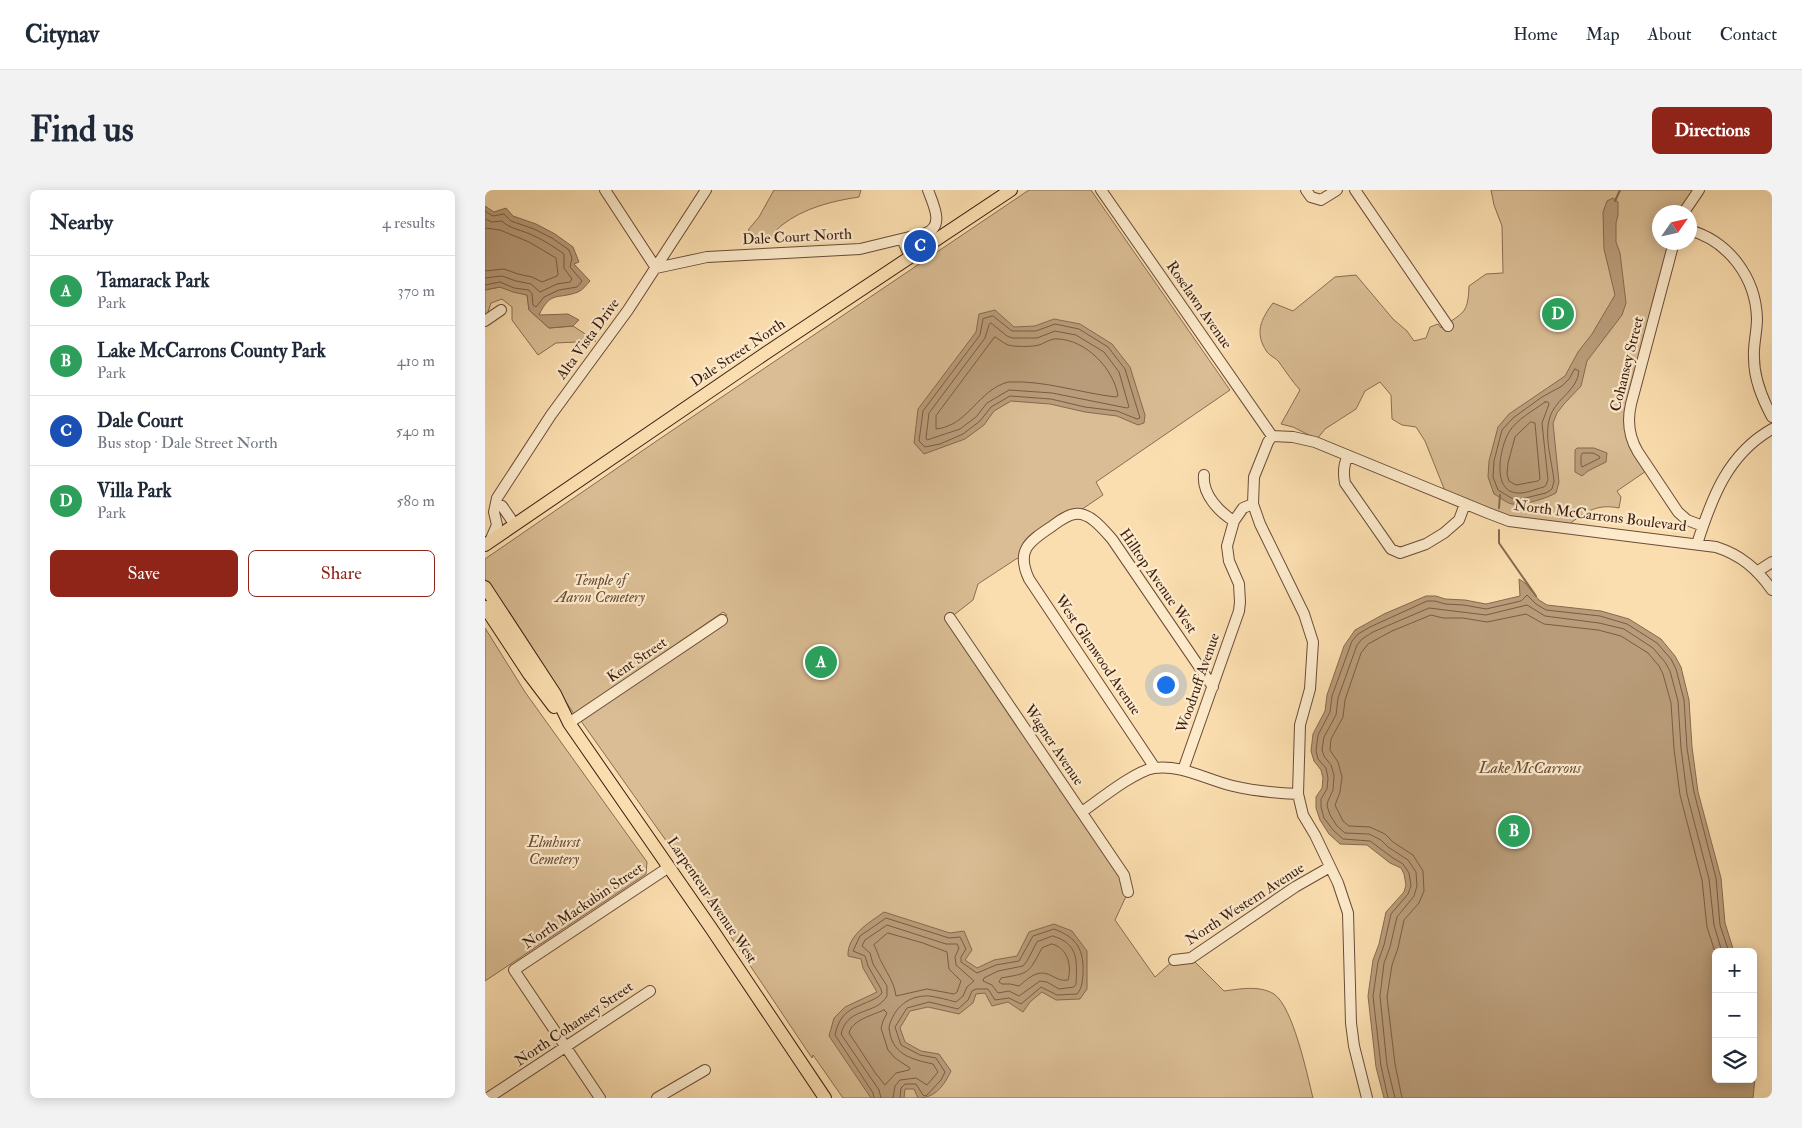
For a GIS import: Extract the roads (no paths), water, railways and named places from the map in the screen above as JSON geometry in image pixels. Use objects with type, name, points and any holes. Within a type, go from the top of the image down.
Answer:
[{"type":"main road","name":"Dale Street North","points":[[488,543],[765,353],[1011,190]]},
{"type":"main road","name":"Larpenteur Avenue West","points":[[485,588],[555,694],[569,723],[669,867],[823,1097]]},
{"type":"main road","name":"Larpenteur Avenue West","points":[[485,607],[529,674],[560,715],[569,723]]},
{"type":"street","points":[[605,190],[656,268]]},
{"type":"street","name":"Alta Vista Drive","points":[[488,543],[497,526],[494,512],[500,493],[551,416],[628,310],[706,190]]},
{"type":"street","name":"Dale Court North","points":[[656,268],[707,257],[860,249],[931,231],[936,226],[937,218],[928,190]]},
{"type":"street","name":"Roselawn Avenue","points":[[1101,190],[1272,436]]},
{"type":"street","points":[[1306,190],[1311,197],[1317,200],[1324,199],[1337,190]]},
{"type":"street","points":[[1355,190],[1448,326]]},
{"type":"street","points":[[1688,205],[1699,190]]},
{"type":"street","points":[[1697,233],[1707,237],[1727,251],[1735,259],[1748,280],[1753,293],[1757,320],[1754,349],[1755,370],[1761,394],[1772,416]]},
{"type":"street","points":[[675,238],[673,248],[676,255],[687,260]]},
{"type":"street","points":[[902,239],[910,257]]},
{"type":"street","name":"Cohansey Street","points":[[1672,250],[1631,404],[1629,428],[1638,452],[1678,512],[1687,520],[1703,526]]},
{"type":"street","points":[[485,321],[501,310]]},
{"type":"street","points":[[1697,544],[1715,494],[1728,468],[1745,448],[1772,429]]},
{"type":"street","points":[[1272,436],[1255,477],[1253,504],[1260,524],[1304,614],[1313,642],[1310,689],[1300,725],[1298,794],[1303,815],[1315,835],[1342,893],[1348,914],[1351,1024],[1367,1098]]},
{"type":"street","name":"North McCarrons Boulevard","points":[[1272,436],[1302,438],[1509,520],[1716,547],[1733,554],[1758,571],[1772,590]]},
{"type":"street","points":[[1348,456],[1343,473],[1345,483],[1391,549],[1400,552],[1426,544],[1444,533],[1459,520],[1465,504]]},
{"type":"street","points":[[1204,475],[1203,484],[1216,507],[1234,521],[1243,508],[1253,504]]},
{"type":"street","points":[[496,505],[502,506],[515,525]]},
{"type":"street","name":"West Glenwood Avenue","points":[[1093,520],[1075,514],[1064,517],[1031,540],[1023,556],[1024,568],[1029,579],[1155,768]]},
{"type":"street","name":"Hilltop Avenue West","points":[[1093,520],[1112,540],[1213,687]]},
{"type":"street","name":"Woodruff Avenue","points":[[1183,770],[1237,617],[1240,602],[1239,584],[1227,553],[1228,539],[1234,521]]},
{"type":"street","points":[[1758,571],[1772,562]]},
{"type":"street","name":"Wagner Avenue","points":[[950,618],[1124,875],[1128,892]]},
{"type":"street","name":"Kent Street","points":[[569,723],[722,620]]},
{"type":"street","points":[[1082,812],[1135,776],[1155,768],[1178,768],[1233,786],[1271,793],[1298,794]]},
{"type":"street","name":"North Mackubin Street","points":[[566,1047],[514,970],[669,867]]},
{"type":"street","name":"North Western Avenue","points":[[1175,960],[1191,958],[1295,887],[1330,867]]},
{"type":"street","name":"North Cohansey Street","points":[[488,1098],[650,991]]},
{"type":"street","points":[[566,1047],[600,1098]]},
{"type":"street","points":[[657,1098],[705,1070]]},
{"type":"water","points":[[1613,198],[1618,202],[1616,242],[1620,253],[1626,303],[1622,315],[1587,361],[1581,386],[1557,413],[1553,423],[1559,482],[1556,493],[1528,503],[1510,503],[1494,494],[1488,477],[1489,461],[1498,427],[1509,414],[1565,376],[1578,352],[1592,334],[1615,295],[1604,249],[1603,212],[1607,201]]},
{"type":"water","points":[[485,206],[494,212],[506,208],[513,216],[536,224],[555,234],[573,247],[579,262],[574,264],[590,281],[578,292],[551,299],[543,307],[539,315],[568,314],[579,320],[573,326],[549,328],[529,310],[527,295],[500,287],[485,290]]},
{"type":"water","points":[[995,310],[1014,327],[1035,326],[1054,319],[1080,324],[1112,344],[1130,367],[1145,415],[1144,423],[1138,425],[1117,416],[1085,412],[1050,404],[1011,401],[994,411],[984,425],[965,439],[924,454],[914,443],[918,409],[976,332],[979,314]]},
{"type":"water","points":[[1577,448],[1594,448],[1607,453],[1606,462],[1582,476],[1575,472],[1575,450]]},
{"type":"water","name":"Lake McCarrons","points":[[1519,579],[1525,583],[1539,600],[1547,605],[1601,611],[1629,619],[1661,639],[1675,656],[1681,667],[1689,700],[1692,747],[1698,792],[1721,878],[1725,923],[1733,948],[1712,948],[1712,1083],[1754,1083],[1753,1098],[1384,1098],[1376,1067],[1368,996],[1373,960],[1379,944],[1386,912],[1404,892],[1406,885],[1404,874],[1401,868],[1390,863],[1367,845],[1340,844],[1329,834],[1320,820],[1316,808],[1316,797],[1322,788],[1323,778],[1311,751],[1313,734],[1325,711],[1327,695],[1344,646],[1355,630],[1384,614],[1426,596],[1486,604],[1520,596]]},
{"type":"water","points":[[884,912],[950,933],[964,931],[972,950],[965,960],[977,968],[994,960],[1017,956],[1029,932],[1054,924],[1072,931],[1087,951],[1087,989],[1080,999],[1056,1000],[1042,992],[1030,1002],[1023,1012],[1008,1002],[992,1006],[985,993],[976,994],[973,1003],[959,1014],[928,1007],[910,1011],[900,1028],[905,1042],[921,1051],[939,1054],[951,1071],[939,1090],[930,1096],[918,1098],[914,1089],[905,1089],[904,1098],[871,1098],[829,1036],[834,1018],[845,1007],[877,992],[863,968],[861,959],[848,956],[851,942],[855,936]]},
{"type":"waterway","points":[[1615,201],[1620,190]]},
{"type":"waterway","points":[[1499,508],[1500,495]]},
{"type":"waterway","points":[[1499,530],[1499,543],[1536,596]]},
{"type":"place","name":"Dale Court","points":[[920,246]]},
{"type":"place","name":"Villa Park","points":[[1558,314]]},
{"type":"place","name":"Tamarack Park","points":[[821,662]]},
{"type":"place","name":"Lake McCarrons County Park","points":[[1514,831]]},
{"type":"park label","name":"Temple of Aaron Cemetery","points":[[600,588]]},
{"type":"park label","name":"Elmhurst Cemetery","points":[[554,850]]}]
